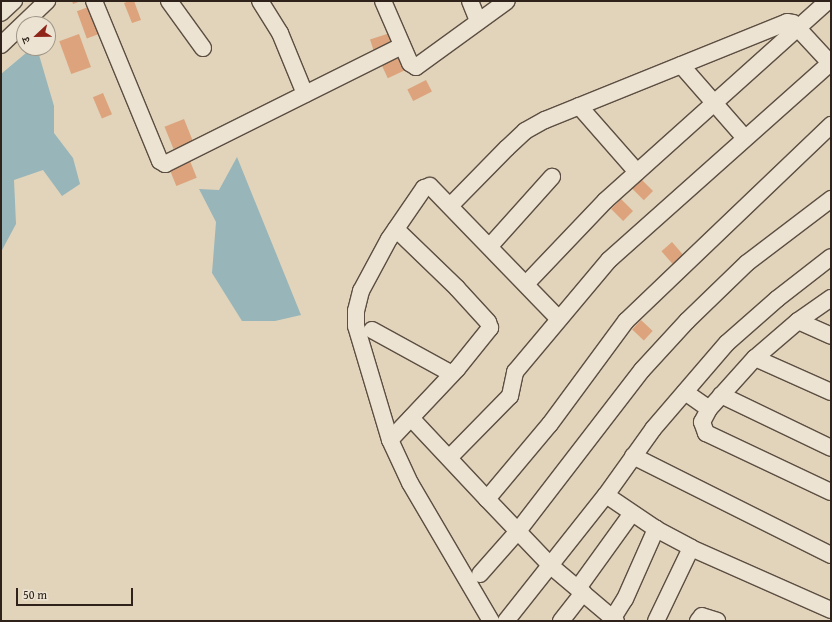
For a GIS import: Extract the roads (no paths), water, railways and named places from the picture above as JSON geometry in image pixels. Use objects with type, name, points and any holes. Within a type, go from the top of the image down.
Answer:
[{"type":"street","points":[[1,13],[14,1]]},
{"type":"street","points":[[1,45],[47,1]]},
{"type":"street","points":[[94,1],[162,163],[168,163],[402,46]]},
{"type":"street","points":[[170,1],[203,48]]},
{"type":"street","points":[[260,1],[280,33],[305,94]]},
{"type":"street","points":[[383,1],[402,46],[410,62],[416,67],[507,1]]},
{"type":"street","points":[[470,1],[478,21]]},
{"type":"street","points":[[526,284],[573,232],[637,172],[828,1]]},
{"type":"street","points":[[449,458],[510,396],[515,372],[592,278],[629,240],[830,62],[793,23],[787,22],[579,106],[525,131],[450,206]]},
{"type":"street","points":[[681,65],[745,138]]},
{"type":"street","points":[[579,106],[637,172]]},
{"type":"street","points":[[487,499],[550,424],[626,321],[831,125]]},
{"type":"street","points":[[490,246],[552,177]]},
{"type":"street","points":[[491,621],[410,483],[390,440],[356,326],[356,311],[361,291],[396,229],[426,186],[432,188],[490,246],[559,319]]},
{"type":"street","points":[[480,574],[518,531],[642,370],[687,321],[747,263],[831,199]]},
{"type":"street","points":[[390,440],[452,374],[488,330],[489,325],[443,273],[396,229]]},
{"type":"street","points":[[506,621],[606,495],[633,456],[685,392],[727,344],[777,299],[831,257]]},
{"type":"street","points":[[831,298],[798,321],[755,358],[709,408],[702,422],[706,433],[831,492]]},
{"type":"street","points":[[798,321],[831,336]]},
{"type":"street","points":[[372,330],[452,374]]},
{"type":"street","points":[[755,358],[831,392]]},
{"type":"street","points":[[685,392],[709,408]]},
{"type":"street","points":[[721,395],[831,448]]},
{"type":"street","points":[[411,418],[551,566],[613,620],[656,529]]},
{"type":"street","points":[[633,456],[831,555]]},
{"type":"street","points":[[606,495],[656,529],[691,548],[831,610]]},
{"type":"street","points":[[561,621],[632,514]]},
{"type":"street","points":[[656,621],[691,548]]},
{"type":"street","points":[[698,621],[702,616],[717,621]]},
{"type":"water","points":[[22,56],[39,56],[54,106],[54,133],[73,158],[80,184],[62,196],[43,170],[14,180],[16,224],[1,252],[1,74]]},
{"type":"water","points":[[237,157],[301,315],[275,321],[242,321],[212,273],[216,222],[199,189],[219,190]]}]
